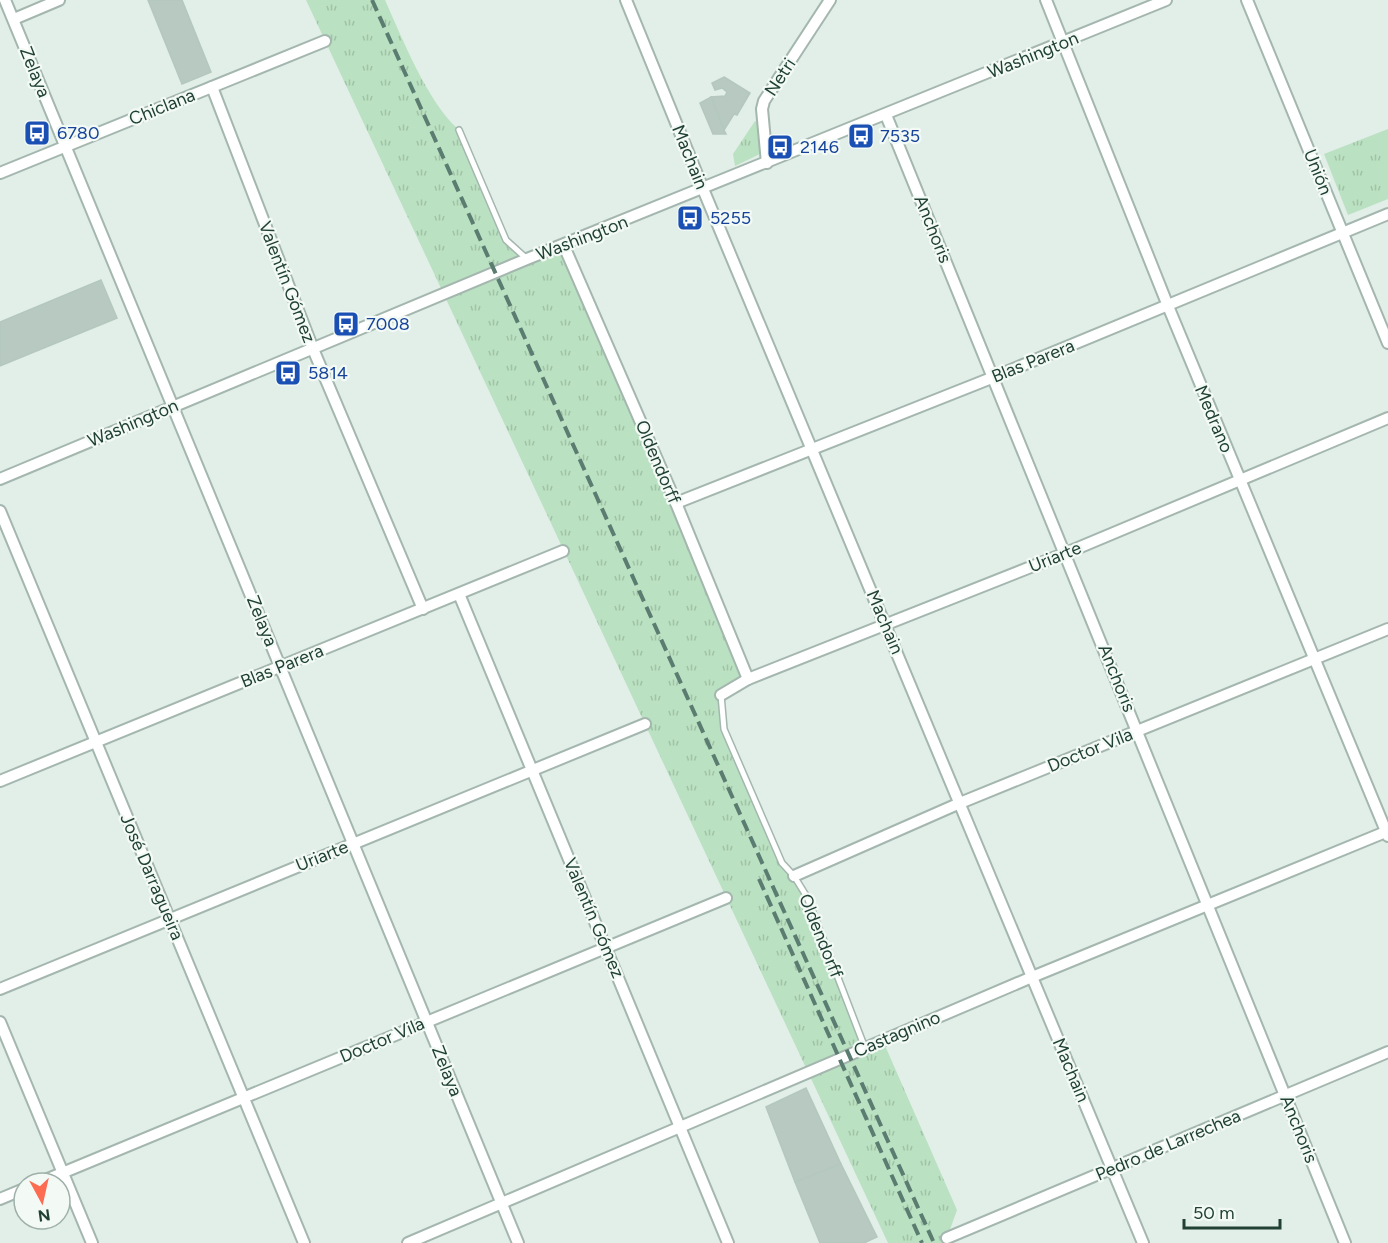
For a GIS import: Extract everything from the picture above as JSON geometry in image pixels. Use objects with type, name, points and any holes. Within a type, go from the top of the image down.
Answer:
[{"type":"street","name":"Zelaya","points":[[5,0],[518,1243]]},
{"type":"street","points":[[14,19],[59,0]]},
{"type":"street","name":"Machain","points":[[626,0],[1143,1243]]},
{"type":"street","name":"Netri","points":[[767,163],[762,109],[764,101],[830,0]]},
{"type":"street","name":"Medrano","points":[[1046,0],[1168,306],[1387,833]]},
{"type":"street","name":"Washington","points":[[0,479],[527,259],[564,246],[1166,0]]},
{"type":"street","name":"Unión","points":[[1247,0],[1388,343]]},
{"type":"street","name":"Chiclana","points":[[0,173],[325,41]]},
{"type":"street","name":"Valentín Gómez","points":[[212,87],[313,348],[423,609]]},
{"type":"street","name":"Anchoris","points":[[886,115],[1345,1243]]},
{"type":"street","name":"Blas Parera","points":[[676,503],[994,377],[1388,214]]},
{"type":"street","name":"Oldendorff","points":[[564,246],[676,503],[748,679]]},
{"type":"street","name":"Uriarte","points":[[721,695],[748,679],[1066,553],[1388,418]]},
{"type":"street","name":"José Darragueira","points":[[0,511],[303,1243]]},
{"type":"street","name":"Blas Parera","points":[[0,781],[563,551]]},
{"type":"street","name":"Valentín Gómez","points":[[459,594],[728,1243]]},
{"type":"street","name":"Doctor Vila","points":[[794,876],[960,803],[1388,629]]},
{"type":"street","name":"Uriarte","points":[[0,989],[645,724]]},
{"type":"street","name":"Castagnino","points":[[408,1243],[1032,977],[1387,833]]},
{"type":"street","name":"Doctor Vila","points":[[68,1171],[726,898]]},
{"type":"street","points":[[0,1022],[62,1171]]},
{"type":"street","name":"Pedro de Larrechea","points":[[947,1238],[1388,1053]]},
{"type":"street","points":[[72,1195],[92,1243]]},
{"type":"lane","points":[[459,130],[506,240],[527,259]]},
{"type":"lane","name":"Oldendorff","points":[[721,695],[724,729],[782,863],[794,876],[807,897],[865,1048]]},
{"type":"green space","points":[[306,0],[385,0],[426,87],[459,130],[506,240],[527,259],[564,246],[748,679],[721,695],[724,729],[781,863],[807,897],[865,1048],[883,1041],[957,1210],[947,1238],[949,1243],[888,1243]]},
{"type":"green space","points":[[755,121],[758,123],[760,154],[735,166],[733,154]]},
{"type":"green space","points":[[1388,129],[1388,199],[1348,215],[1324,154]]},
{"type":"building","points":[[148,0],[182,0],[211,72],[182,84]]},
{"type":"building","points":[[724,77],[750,93],[737,115],[734,114],[724,130],[711,97],[725,96],[727,92],[722,88],[715,90],[712,83]]},
{"type":"building","points":[[711,97],[726,134],[713,134],[700,103]]},
{"type":"building","points":[[101,280],[117,318],[0,366],[0,322]]},
{"type":"building","points":[[806,1088],[841,1164],[795,1182],[766,1107]]},
{"type":"building","points":[[841,1164],[877,1237],[864,1243],[820,1243],[795,1182]]},
{"type":"railway","points":[[372,0],[934,1243]]},
{"type":"railway","points":[[759,879],[922,1243]]},
{"type":"place","name":"6780","points":[[37,133]]},
{"type":"place","name":"7535","points":[[861,136]]},
{"type":"place","name":"2146","points":[[780,147]]},
{"type":"place","name":"5255","points":[[690,218]]},
{"type":"place","name":"7008","points":[[346,324]]},
{"type":"place","name":"5814","points":[[288,373]]}]
